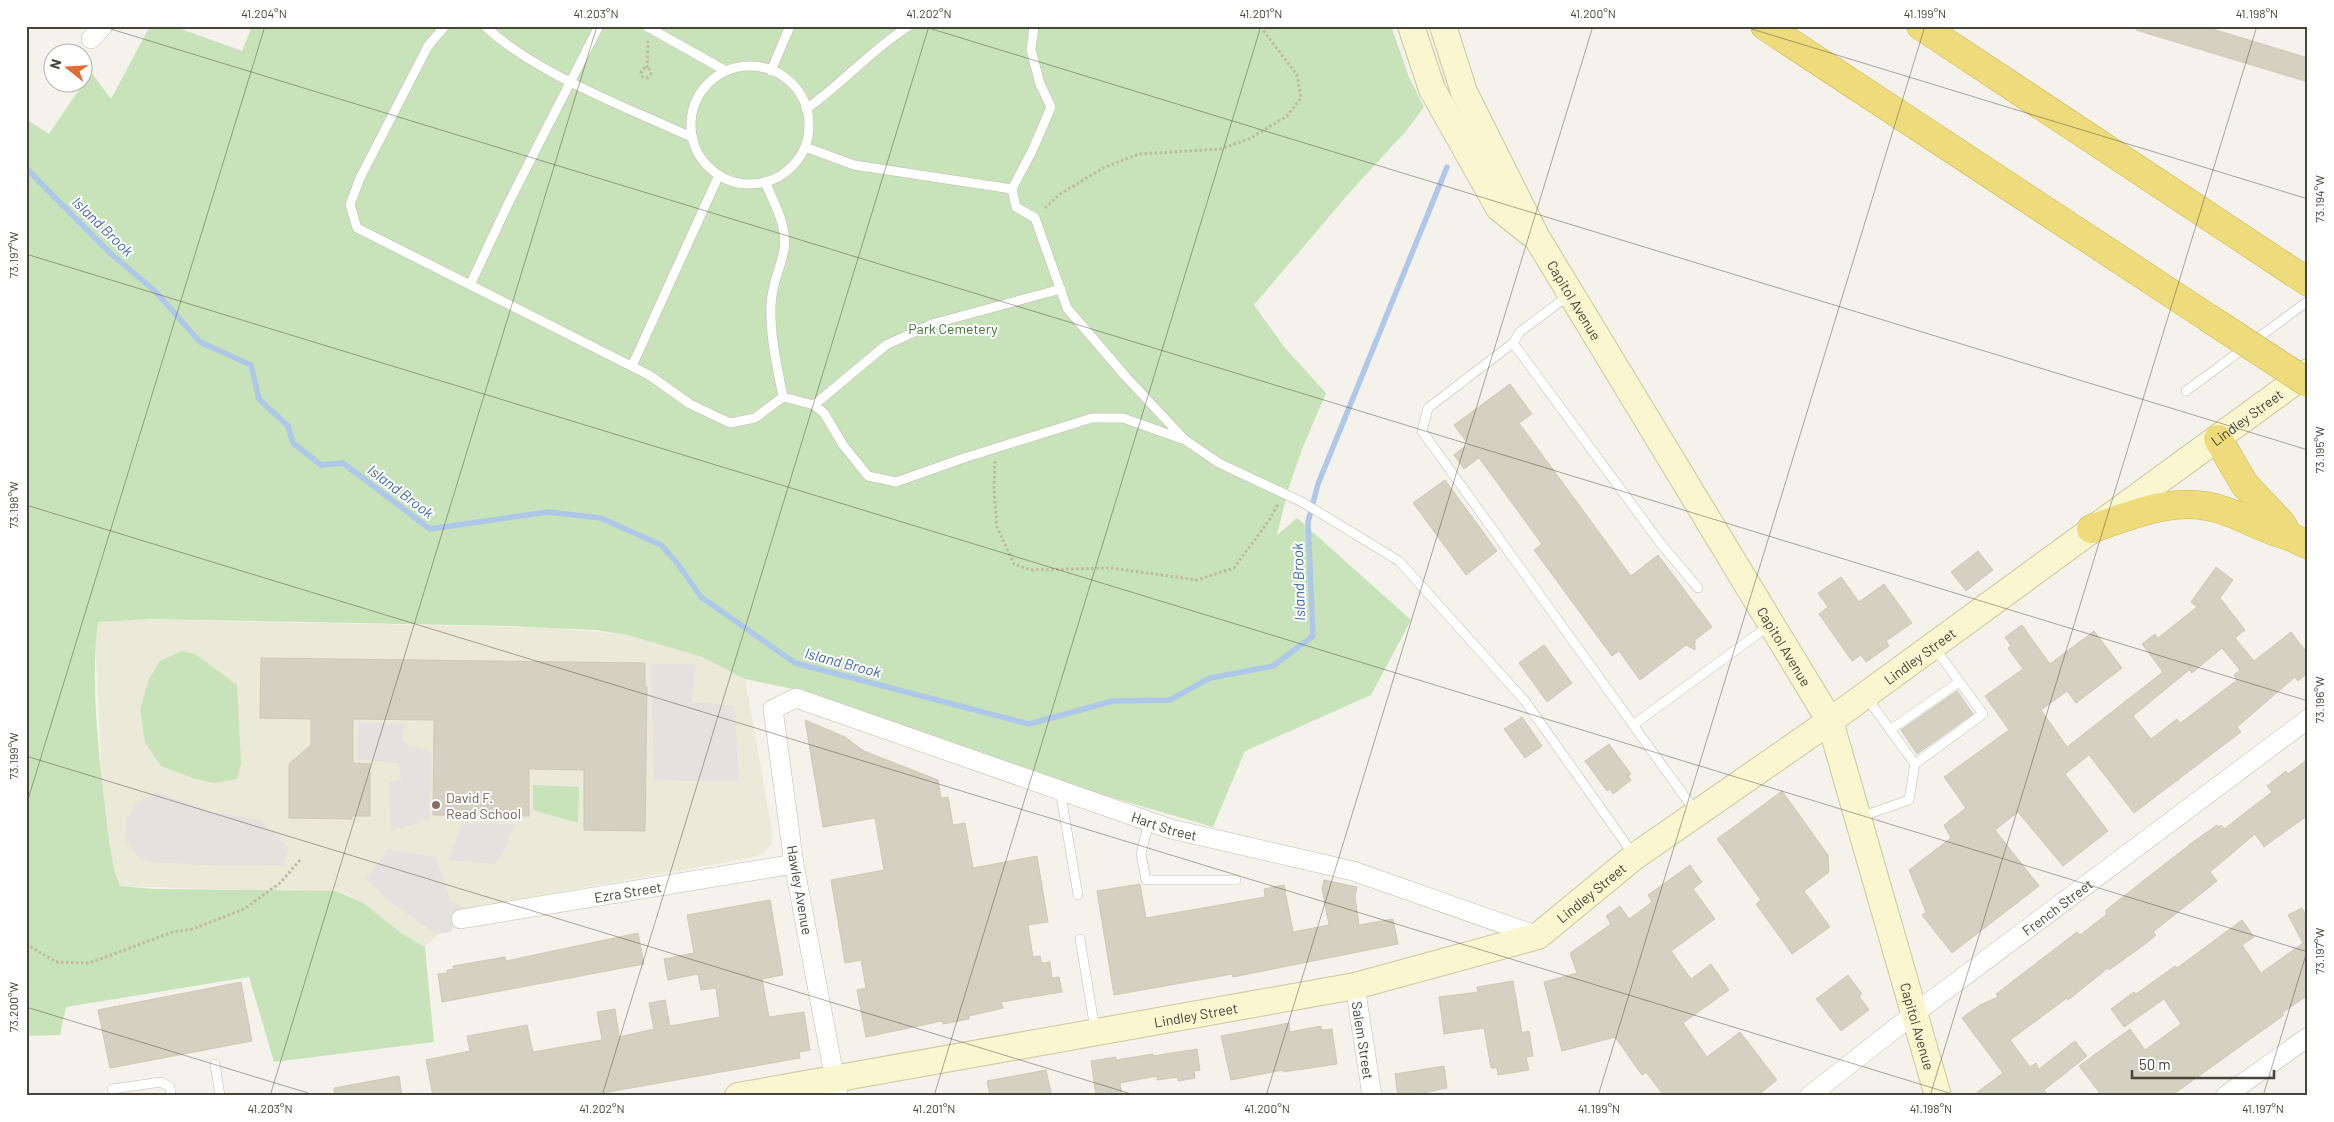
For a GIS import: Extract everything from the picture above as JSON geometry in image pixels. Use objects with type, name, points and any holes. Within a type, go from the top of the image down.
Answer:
[{"type":"highway","points":[[1765,26],[2308,383]]},
{"type":"highway","points":[[1921,26],[2308,282]]},
{"type":"highway","points":[[2218,439],[2245,485],[2298,540]]},
{"type":"highway","points":[[2091,529],[2160,506],[2193,504],[2222,510],[2298,540]]},
{"type":"main road","name":"Capitol Avenue","points":[[1411,26],[1432,88],[1499,208],[1537,238]]},
{"type":"main road","name":"Capitol Avenue","points":[[1443,26],[1464,92],[1537,238],[1830,721],[1938,1096]]},
{"type":"main road","name":"Lindley Street","points":[[738,1096],[837,1087],[1096,1032],[1355,986],[1538,936],[1634,857],[1830,721],[2308,372]]},
{"type":"street","name":"Hart Street","points":[[796,698],[1172,829],[1352,871],[1538,936]]},
{"type":"street","name":"Hawley Avenue","points":[[796,698],[773,709],[794,864],[837,1087]]},
{"type":"street","name":"French Street","points":[[1812,1095],[1914,1013],[2308,719]]},
{"type":"street","name":"Ezra Street","points":[[461,919],[794,864]]},
{"type":"street","name":"Salem Street","points":[[1355,986],[1372,1096]]},
{"type":"street","points":[[2225,1096],[2308,1037]]},
{"type":"lane","points":[[445,26],[428,46],[360,178],[350,205],[357,228],[632,366],[649,375],[690,404],[730,422],[755,418],[784,397],[814,404],[824,412],[843,445],[868,476],[896,482],[995,448],[1092,418],[1123,418],[1185,440]]},
{"type":"lane","points":[[485,26],[498,39],[572,82],[693,138]]},
{"type":"lane","points":[[470,285],[509,202],[599,26]]},
{"type":"lane","points":[[771,70],[790,26]]},
{"type":"lane","points":[[806,109],[829,93],[892,37],[909,26]]},
{"type":"lane","points":[[1034,26],[1031,50],[1040,84],[1051,107],[1033,149],[1012,189],[1016,207],[1035,218],[1067,308],[1127,378],[1185,440],[1219,463],[1302,502],[1399,561],[1525,702],[1634,857]]},
{"type":"lane","points":[[647,27],[726,71]]},
{"type":"lane","points":[[743,66],[771,70],[789,80],[804,100],[809,123],[805,147],[792,167],[772,180],[749,185],[728,181],[710,169],[696,152],[690,131],[692,110],[702,90],[726,71],[743,66]]},
{"type":"lane","points":[[805,147],[854,165],[1012,189]]},
{"type":"lane","points":[[632,366],[719,175]]},
{"type":"lane","points":[[765,182],[783,225],[784,253],[775,277],[771,305],[772,345],[784,397]]},
{"type":"lane","points":[[814,404],[886,345],[932,324],[1061,289]]},
{"type":"lane","points":[[1570,294],[1520,332],[1513,343],[1428,408],[1422,431],[1697,814]]},
{"type":"lane","points":[[2186,391],[2308,301]]},
{"type":"lane","points":[[1513,343],[1661,544],[1698,588]]},
{"type":"lane","points":[[1633,725],[1771,624]]},
{"type":"lane","points":[[1858,818],[1909,800],[1915,764],[1982,714],[1932,646]]},
{"type":"lane","points":[[1890,730],[1959,682]]},
{"type":"lane","points":[[1866,695],[1915,764]]},
{"type":"lane","points":[[1060,790],[1078,895]]},
{"type":"lane","points":[[1149,821],[1141,854],[1146,880],[1236,880]]},
{"type":"lane","points":[[1080,939],[1096,1032]]},
{"type":"lane","points":[[215,1064],[220,1096]]},
{"type":"lane","points":[[112,1090],[161,1082],[170,1087],[171,1096]]},
{"type":"path","points":[[1035,218],[1060,194],[1105,166],[1139,154],[1221,149],[1251,138],[1287,116],[1301,98],[1297,75],[1260,26]]},
{"type":"path","points":[[647,27],[647,68]]},
{"type":"path","points":[[995,448],[994,489],[996,528],[1014,564],[1031,570],[1111,568],[1197,580],[1234,568],[1270,519],[1284,494]]},
{"type":"path","points":[[26,944],[56,962],[89,963],[173,932],[193,929],[244,909],[280,884],[301,859]]},
{"type":"shaded area","name":"David F. Read School","points":[[130,619],[556,628],[628,635],[702,657],[745,679],[772,830],[771,844],[764,853],[755,857],[471,908],[425,947],[401,933],[362,902],[344,893],[120,886],[111,855],[102,779],[95,642],[98,622]]},
{"type":"shaded area","points":[[651,664],[695,664],[692,702],[735,706],[738,782],[654,780]]},
{"type":"shaded area","points":[[358,722],[404,724],[403,742],[419,749],[431,750],[430,819],[391,831],[390,782],[401,780],[399,763],[357,759]]},
{"type":"shaded area","points":[[157,792],[209,811],[260,820],[289,847],[284,865],[229,866],[148,862],[140,859],[126,841],[127,817],[137,803]]},
{"type":"shaded area","points":[[462,823],[514,824],[505,849],[495,864],[449,860]]},
{"type":"shaded area","points":[[388,849],[436,857],[450,901],[467,909],[450,932],[436,934],[388,900],[366,879]]},
{"type":"green space","name":"Park Cemetery","points":[[150,26],[173,26],[242,51],[252,26],[1391,26],[1409,77],[1424,107],[1406,131],[1350,192],[1254,305],[1285,348],[1326,393],[1302,449],[1288,490],[1277,535],[1297,518],[1411,620],[1371,695],[1245,751],[1213,827],[1103,795],[812,693],[745,679],[702,657],[628,635],[595,630],[507,626],[150,619],[98,622],[95,693],[98,743],[111,851],[114,869],[120,886],[155,889],[335,891],[362,902],[401,933],[425,947],[434,1042],[274,1062],[249,977],[66,1007],[60,1035],[26,1036],[26,119],[49,134],[77,92],[92,92],[92,73],[111,99]]},
{"type":"green space","points":[[182,651],[195,654],[237,685],[241,763],[237,779],[215,783],[195,779],[161,766],[145,742],[140,710],[149,679],[160,661]]},
{"type":"green space","points":[[533,785],[579,787],[578,823],[533,810]]},
{"type":"building","points":[[2137,26],[2203,26],[2308,58],[2308,82],[2136,30]]},
{"type":"building","points":[[1510,384],[1532,414],[1519,423],[1631,576],[1658,555],[1712,627],[1695,640],[1695,650],[1686,645],[1640,680],[1619,651],[1612,656],[1534,550],[1542,544],[1479,458],[1464,469],[1454,455],[1468,444],[1454,425]]},
{"type":"building","points":[[1445,480],[1497,551],[1466,575],[1413,503]]},
{"type":"building","points":[[1978,551],[1993,570],[1966,591],[1951,572]]},
{"type":"building","points":[[2216,567],[2233,580],[2220,598],[2245,630],[2235,638],[2254,661],[2291,632],[2308,654],[2308,673],[2298,681],[2295,677],[2237,727],[2241,732],[2134,813],[2089,755],[2065,774],[2108,831],[2063,866],[2018,812],[1995,830],[2039,886],[1952,953],[1922,915],[1926,912],[1909,870],[1951,838],[1944,825],[1966,808],[1944,777],[2009,730],[1985,696],[2023,669],[2008,648],[2011,646],[2005,637],[2022,625],[2050,664],[2094,631],[2122,668],[2076,703],[2067,691],[2041,710],[2067,747],[2163,672],[2142,644],[2155,634],[2158,638],[2197,607],[2191,602]],"holes":[[[2222,648],[2240,670],[2234,675],[2237,680],[2186,719],[2180,723],[2177,719],[2151,739],[2133,716],[2189,670],[2192,673]]]},
{"type":"building","points":[[1841,577],[1859,602],[1884,584],[1912,623],[1886,641],[1889,646],[1866,662],[1861,655],[1852,661],[1819,614],[1828,607],[1818,593]]},
{"type":"building","points":[[1544,645],[1572,683],[1547,702],[1519,663]]},
{"type":"building","points":[[261,658],[645,663],[645,687],[647,687],[645,831],[584,830],[584,770],[529,769],[529,816],[433,815],[434,720],[353,719],[353,763],[370,764],[370,816],[352,816],[352,819],[289,818],[289,764],[311,745],[311,719],[260,718]]},
{"type":"building","points":[[1957,691],[1973,714],[1917,754],[1901,730]]},
{"type":"building","points":[[1522,717],[1542,746],[1525,758],[1504,729]]},
{"type":"building","points":[[805,720],[845,737],[864,751],[938,780],[941,798],[948,797],[953,825],[965,823],[973,868],[1037,856],[1048,922],[1028,925],[1033,957],[1040,956],[1042,963],[1050,962],[1052,978],[1059,977],[1062,992],[1001,1002],[1003,1008],[969,1016],[969,1019],[943,1024],[942,1021],[866,1037],[857,990],[866,988],[861,960],[845,963],[831,880],[884,870],[875,818],[823,827]]},
{"type":"building","points":[[1609,744],[1631,774],[1628,776],[1631,780],[1613,794],[1610,789],[1607,791],[1585,761]]},
{"type":"building","points":[[2308,759],[2308,815],[2264,847],[2255,834],[2210,872],[2217,881],[2153,932],[2156,935],[2148,942],[2109,970],[2108,968],[2068,1000],[2067,998],[2010,1040],[2030,1067],[2036,1063],[2039,1069],[2075,1041],[2087,1056],[2044,1090],[2049,1096],[1972,1096],[2003,1073],[1962,1018],[1980,1005],[1998,997],[1996,994],[2077,932],[2080,935],[2106,915],[2106,910],[2193,842],[2217,825],[2219,827],[2221,825],[2224,829],[2272,792],[2267,786],[2286,771],[2288,774]]},
{"type":"building","points":[[1782,791],[1828,855],[1829,872],[1804,891],[1830,927],[1792,954],[1756,904],[1761,900],[1717,839]]},
{"type":"building","points":[[1690,865],[1702,882],[1693,889],[1715,919],[1671,951],[1691,979],[1711,964],[1729,990],[1683,1023],[1707,1057],[1740,1032],[1777,1080],[1757,1096],[1664,1096],[1646,1072],[1642,1075],[1615,1037],[1562,1051],[1544,982],[1577,973],[1570,953],[1611,924],[1606,916],[1620,906],[1629,919],[1652,902],[1648,895]]},
{"type":"building","points":[[1324,880],[1357,887],[1355,897],[1359,925],[1393,919],[1398,944],[1233,977],[1232,974],[1114,995],[1097,891],[1140,884],[1146,918],[1265,897],[1264,889],[1284,885],[1293,932],[1329,925],[1322,889]]},
{"type":"building","points":[[770,900],[783,975],[762,979],[769,1017],[804,1012],[810,1050],[799,1052],[800,1058],[586,1096],[433,1096],[426,1060],[470,1051],[467,1036],[527,1025],[533,1052],[602,1040],[597,1012],[615,1009],[619,1037],[654,1029],[649,1003],[665,1000],[670,1026],[720,1017],[716,988],[701,990],[698,974],[668,980],[664,959],[694,953],[687,915]]},
{"type":"building","points":[[2302,908],[2308,919],[2308,995],[2282,1013],[2284,1015],[2171,1096],[2102,1096],[2079,1066],[2130,1029],[2145,1050],[2181,1024],[2164,999],[2124,1027],[2111,1009],[2175,966],[2177,968],[2242,920],[2254,937],[2242,945],[2261,973],[2303,943],[2288,915]]},
{"type":"building","points":[[638,933],[644,964],[442,1002],[438,974],[447,973],[447,970],[454,969],[453,966],[505,957],[506,961]]},
{"type":"building","points":[[1848,975],[1862,994],[1859,996],[1869,1010],[1841,1031],[1816,999]]},
{"type":"building","points":[[1513,981],[1522,1033],[1529,1031],[1533,1056],[1526,1057],[1529,1070],[1498,1075],[1497,1068],[1491,1068],[1484,1028],[1444,1034],[1439,997],[1478,992],[1477,987]]},
{"type":"building","points":[[241,982],[252,1041],[110,1068],[98,1010]]},
{"type":"building","points":[[1289,1023],[1290,1032],[1321,1026],[1322,1030],[1332,1029],[1337,1064],[1283,1072],[1283,1070],[1231,1080],[1221,1036]]},
{"type":"building","points":[[1197,1049],[1200,1070],[1194,1071],[1195,1078],[1178,1081],[1178,1077],[1157,1080],[1157,1076],[1120,1083],[1122,1096],[1096,1096],[1091,1061],[1116,1057],[1116,1060],[1153,1054],[1153,1056]]},
{"type":"building","points":[[1444,1066],[1447,1088],[1409,1096],[1398,1096],[1395,1074]]},
{"type":"building","points":[[1046,1070],[1052,1096],[990,1096],[987,1081]]},
{"type":"building","points":[[399,1076],[402,1096],[335,1096],[334,1088]]},
{"type":"waterway","name":"Island Brook","points":[[26,168],[110,253],[156,292],[200,342],[251,365],[259,399],[288,426],[293,443],[321,465],[343,463],[430,529],[548,512],[601,518],[661,545],[678,564],[701,597],[795,663],[1029,724],[1113,701],[1170,700],[1210,678],[1273,666],[1313,636],[1308,522],[1318,484],[1447,167]]},
{"type":"place","name":"David F. Read School","points":[[436,805]]}]
